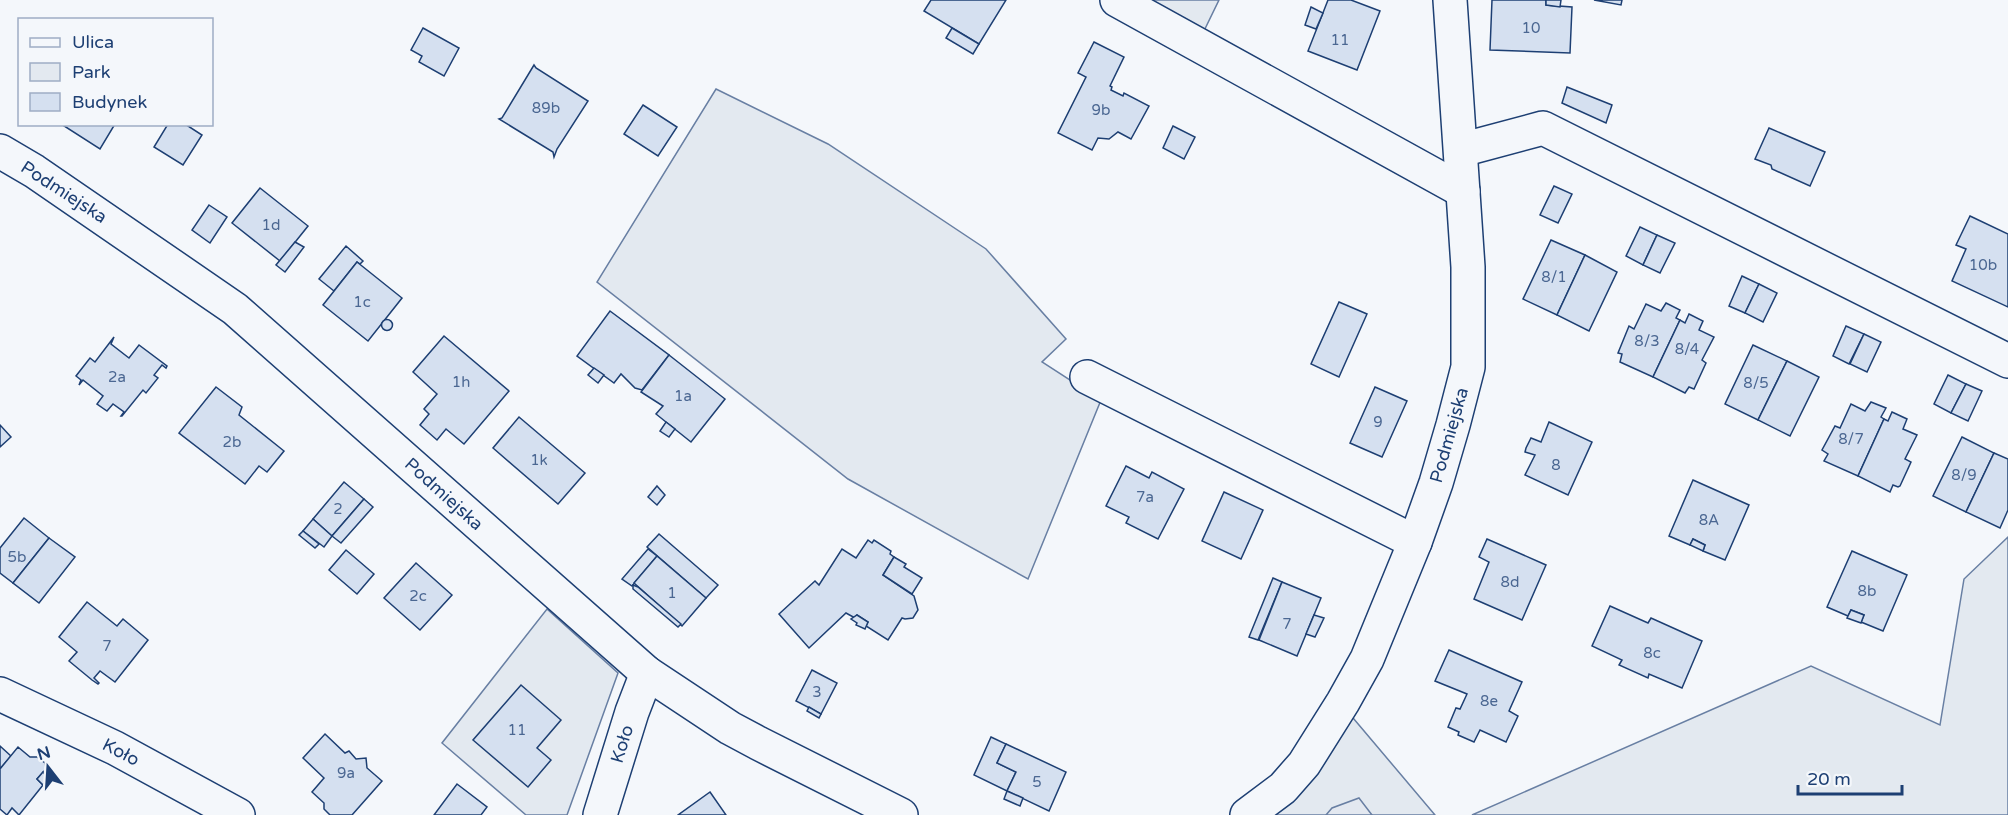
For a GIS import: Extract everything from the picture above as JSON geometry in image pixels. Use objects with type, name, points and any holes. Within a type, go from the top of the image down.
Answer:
[{"type":"street","points":[[1117,0],[1463,191]]},
{"type":"street","name":"Podmiejska","points":[[1247,815],[1283,788],[1304,764],[1367,659],[1415,543],[1436,483],[1467,367],[1468,267],[1450,0]]},
{"type":"street","points":[[1461,150],[1543,128],[2008,360]]},
{"type":"street","name":"Podmiejska","points":[[0,151],[44,178],[235,309],[647,673],[730,728],[830,781],[901,815]]},
{"type":"street","points":[[1086,377],[1415,543]]},
{"type":"street","name":"Koło","points":[[600,815],[632,712],[647,673]]},
{"type":"street","name":"Koło","points":[[0,694],[115,748],[238,815]]},
{"type":"green space","points":[[1138,0],[1219,0],[1201,37]]},
{"type":"green space","points":[[716,89],[828,144],[986,249],[1066,339],[1042,362],[1101,400],[1028,579],[848,479],[597,282]]},
{"type":"green space","points":[[2008,537],[2008,815],[1472,815],[1811,666],[1940,725],[1964,579]]},
{"type":"green space","points":[[547,609],[618,673],[567,815],[526,815],[442,743]]},
{"type":"green space","points":[[1348,712],[1435,815],[1266,815],[1313,779]]},
{"type":"shaded area","points":[[1359,798],[1372,815],[1326,815],[1332,808]]},
{"type":"building","points":[[931,0],[1006,0],[979,44],[924,11]]},
{"type":"building","points":[[1328,0],[1351,0],[1380,11],[1357,70],[1308,51]]},
{"type":"building","points":[[1492,0],[1546,0],[1546,5],[1572,7],[1570,53],[1490,50]]},
{"type":"building","points":[[1546,0],[1561,0],[1560,7],[1546,5]]},
{"type":"building","points":[[1594,0],[1622,0],[1621,5]]},
{"type":"building","points":[[1311,7],[1323,13],[1316,29],[1305,25]]},
{"type":"building","points":[[423,28],[459,48],[444,76],[419,62],[422,56],[411,50]]},
{"type":"building","points":[[952,28],[979,44],[973,54],[946,38]]},
{"type":"building","points":[[1094,42],[1124,57],[1110,86],[1111,90],[1123,96],[1124,93],[1149,106],[1131,139],[1118,132],[1109,139],[1098,138],[1092,150],[1058,133],[1086,77],[1078,73]]},
{"type":"building","points":[[534,65],[588,101],[554,157],[553,152],[499,119],[502,118]]},
{"type":"building","points":[[1567,87],[1612,105],[1606,123],[1562,103]]},
{"type":"building","points":[[643,105],[677,127],[658,156],[624,134]]},
{"type":"building","points":[[64,126],[114,126],[100,149]]},
{"type":"building","points":[[167,126],[188,126],[202,135],[183,165],[154,147]]},
{"type":"building","points":[[1173,126],[1195,137],[1184,159],[1163,148]]},
{"type":"building","points":[[1769,128],[1825,152],[1810,186],[1755,159]]},
{"type":"building","points":[[1554,186],[1572,194],[1558,223],[1540,215]]},
{"type":"building","points":[[260,188],[308,226],[280,261],[232,223]]},
{"type":"building","points":[[209,205],[227,217],[210,243],[192,230]]},
{"type":"building","points":[[1970,216],[2008,234],[2008,307],[1952,281],[1966,249],[1956,245]]},
{"type":"building","points":[[1640,227],[1657,235],[1643,265],[1626,256]]},
{"type":"building","points":[[1657,235],[1675,243],[1660,273],[1643,265]]},
{"type":"building","points":[[1551,240],[1585,255],[1557,315],[1523,299]]},
{"type":"building","points":[[295,242],[304,247],[285,272],[276,265]]},
{"type":"building","points":[[346,246],[363,261],[360,264],[357,262],[334,291],[319,279]]},
{"type":"building","points":[[1585,255],[1617,272],[1589,331],[1557,315]]},
{"type":"building","points":[[357,262],[402,298],[368,341],[323,305]]},
{"type":"building","points":[[1742,276],[1759,284],[1745,313],[1729,306]]},
{"type":"building","points":[[1759,284],[1777,293],[1763,322],[1745,313]]},
{"type":"building","points":[[1339,302],[1367,314],[1339,377],[1311,364]]},
{"type":"building","points":[[1666,303],[1680,310],[1676,318],[1680,320],[1653,377],[1620,362],[1622,354],[1618,353],[1629,326],[1634,329],[1646,304],[1661,311]]},
{"type":"building","points":[[610,311],[669,355],[642,390],[635,388],[621,374],[614,383],[577,356]]},
{"type":"building","points":[[1689,314],[1703,321],[1699,330],[1714,337],[1702,360],[1706,363],[1694,389],[1689,387],[1685,393],[1653,377],[1680,320],[1685,323]]},
{"type":"building","points":[[387,319],[393,325],[387,331],[381,325]]},
{"type":"building","points":[[1846,326],[1864,334],[1849,364],[1833,356]]},
{"type":"building","points":[[1864,334],[1881,342],[1867,372],[1850,364]]},
{"type":"building","points":[[444,336],[509,391],[464,444],[446,429],[437,440],[420,425],[429,414],[424,409],[437,394],[413,372]]},
{"type":"building","points":[[114,337],[111,344],[129,358],[139,345],[167,366],[166,368],[162,365],[154,375],[158,378],[146,393],[143,390],[122,416],[124,412],[113,404],[107,411],[97,404],[103,396],[83,380],[79,385],[81,380],[76,376],[90,358],[95,362]]},
{"type":"building","points":[[1753,345],[1787,361],[1758,420],[1725,404]]},
{"type":"building","points":[[669,355],[725,399],[691,442],[656,414],[663,406],[641,392]]},
{"type":"building","points":[[1787,361],[1819,377],[1790,436],[1758,420]]},
{"type":"building","points":[[594,368],[604,375],[598,383],[588,375]]},
{"type":"building","points":[[1948,375],[1966,384],[1951,413],[1934,404]]},
{"type":"building","points":[[1966,384],[1982,391],[1968,421],[1951,413]]},
{"type":"building","points":[[216,387],[242,407],[239,415],[284,451],[267,472],[259,466],[245,484],[179,433]]},
{"type":"building","points":[[1375,387],[1407,401],[1382,457],[1350,443]]},
{"type":"building","points":[[1871,402],[1886,408],[1881,417],[1884,419],[1858,476],[1824,461],[1828,454],[1822,450],[1835,426],[1840,428],[1851,404],[1865,411]]},
{"type":"building","points":[[1892,412],[1907,419],[1903,429],[1917,435],[1905,459],[1911,462],[1900,486],[1893,485],[1890,492],[1858,476],[1884,419],[1888,421]]},
{"type":"building","points":[[519,417],[585,473],[558,504],[493,448]]},
{"type":"building","points":[[666,422],[675,429],[669,437],[660,431]]},
{"type":"building","points":[[1549,422],[1592,442],[1568,495],[1525,475],[1535,455],[1525,452],[1526,448],[1531,438],[1541,442]]},
{"type":"building","points":[[0,425],[11,437],[0,447]]},
{"type":"building","points":[[1962,437],[1994,453],[1966,512],[1933,496]]},
{"type":"building","points":[[1994,453],[2008,459],[2008,510],[2000,528],[1966,512]]},
{"type":"building","points":[[1126,466],[1149,478],[1152,472],[1184,489],[1158,539],[1126,523],[1129,517],[1106,506]]},
{"type":"building","points":[[1693,480],[1749,505],[1725,560],[1703,551],[1705,545],[1693,539],[1690,545],[1669,536]]},
{"type":"building","points":[[344,482],[364,499],[332,536],[313,519]]},
{"type":"building","points":[[657,486],[665,495],[657,505],[648,497]]},
{"type":"building","points":[[1224,492],[1263,510],[1241,559],[1202,541]]},
{"type":"building","points":[[364,499],[373,507],[341,543],[332,536]]},
{"type":"building","points":[[24,518],[49,538],[13,583],[0,573],[0,548]]},
{"type":"building","points":[[313,519],[332,536],[324,547],[303,531]]},
{"type":"building","points":[[303,531],[319,544],[315,548],[299,535]]},
{"type":"building","points":[[659,534],[718,585],[706,598],[647,547]]},
{"type":"building","points":[[49,538],[75,557],[39,603],[13,583]]},
{"type":"building","points":[[1487,539],[1546,565],[1522,620],[1474,599],[1489,562],[1479,557]]},
{"type":"building","points":[[1693,539],[1705,545],[1703,551],[1690,545]]},
{"type":"building","points":[[868,540],[872,543],[874,540],[891,551],[890,554],[894,557],[883,575],[914,596],[918,610],[913,618],[902,618],[888,640],[866,626],[868,622],[857,615],[855,618],[846,613],[809,648],[779,614],[815,581],[819,585],[842,549],[856,558]]},
{"type":"building","points":[[648,549],[657,556],[632,586],[622,579]]},
{"type":"building","points":[[346,550],[374,574],[357,594],[329,570]]},
{"type":"building","points":[[1852,551],[1907,575],[1883,631],[1861,622],[1864,615],[1851,610],[1848,616],[1827,607]]},
{"type":"building","points":[[657,556],[706,598],[682,626],[634,583]]},
{"type":"building","points":[[894,557],[906,564],[904,567],[922,578],[912,594],[883,575]]},
{"type":"building","points":[[416,563],[452,595],[420,630],[384,598]]},
{"type":"building","points":[[1273,578],[1282,582],[1258,640],[1249,637]]},
{"type":"building","points":[[1282,582],[1321,598],[1297,656],[1259,640]]},
{"type":"building","points":[[633,585],[681,624],[678,627],[633,589]]},
{"type":"building","points":[[87,602],[117,626],[123,619],[148,640],[115,682],[100,671],[94,678],[99,683],[92,680],[69,661],[77,652],[59,637]]},
{"type":"building","points":[[1610,606],[1648,623],[1651,618],[1702,641],[1682,688],[1649,674],[1648,678],[1619,665],[1622,660],[1592,646]]},
{"type":"building","points":[[1851,610],[1864,615],[1861,623],[1847,618]]},
{"type":"building","points":[[857,615],[868,622],[865,629],[856,625],[857,623],[851,619]]},
{"type":"building","points":[[1314,615],[1324,618],[1315,637],[1306,634]]},
{"type":"building","points":[[1449,650],[1522,682],[1509,711],[1518,716],[1506,742],[1480,730],[1474,742],[1458,735],[1459,732],[1448,727],[1456,708],[1460,709],[1467,694],[1435,681]]},
{"type":"building","points":[[812,670],[837,683],[821,714],[796,701]]},
{"type":"building","points":[[521,685],[561,720],[537,748],[551,760],[528,787],[473,740]]},
{"type":"building","points":[[809,707],[821,714],[819,718],[807,711]]},
{"type":"building","points":[[325,734],[345,753],[349,751],[356,759],[366,758],[367,768],[382,781],[352,815],[330,815],[324,809],[324,803],[312,792],[324,778],[303,758]]},
{"type":"building","points":[[991,737],[1006,744],[997,763],[1016,772],[1007,791],[974,775]]},
{"type":"building","points":[[1006,744],[1066,772],[1049,811],[1007,791],[1016,772],[997,763]]},
{"type":"building","points":[[0,746],[11,756],[0,769]]},
{"type":"building","points":[[18,747],[30,757],[37,757],[45,763],[46,769],[37,779],[43,785],[19,815],[12,808],[7,815],[0,809],[0,769]]},
{"type":"building","points":[[43,772],[48,778],[43,785],[37,779]]},
{"type":"building","points":[[457,784],[487,807],[481,815],[434,815]]},
{"type":"building","points":[[1007,791],[1023,798],[1020,806],[1004,799]]},
{"type":"building","points":[[710,792],[726,815],[678,815]]}]
